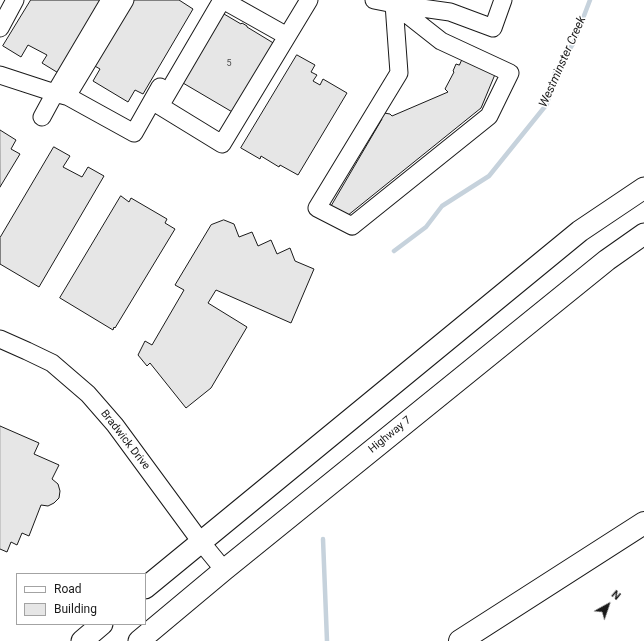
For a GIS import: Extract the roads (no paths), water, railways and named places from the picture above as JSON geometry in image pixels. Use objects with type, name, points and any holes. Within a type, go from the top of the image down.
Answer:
[{"type":"highway","points":[[460,641],[644,523]]},
{"type":"main road","points":[[146,587],[580,231],[644,188]]},
{"type":"main road","name":"Highway 7","points":[[140,641],[224,570],[607,260],[644,234]]},
{"type":"main road","points":[[82,641],[101,625]]},
{"type":"street","points":[[0,28],[15,0]]},
{"type":"street","points":[[61,94],[110,0]]},
{"type":"street","points":[[42,117],[61,94],[126,0]]},
{"type":"street","points":[[155,105],[209,0]]},
{"type":"street","points":[[0,75],[61,94],[134,133],[155,105],[222,0],[287,36]]},
{"type":"street","points":[[155,105],[222,144],[309,0]]},
{"type":"street","points":[[374,0],[450,12],[493,28],[503,0]]},
{"type":"street","points":[[394,4],[441,41],[510,73],[489,116],[352,226],[317,208],[399,72],[394,4]]},
{"type":"street","name":"Bradwick Drive","points":[[0,339],[52,363],[88,394],[115,425],[201,542],[224,570]]},
{"type":"waterway","name":"Westminster Creek","points":[[394,251],[426,227],[442,206],[489,176],[547,104],[555,73],[574,42],[590,0]]},
{"type":"waterway","name":"Westminster Creek","points":[[323,539],[327,641]]}]
